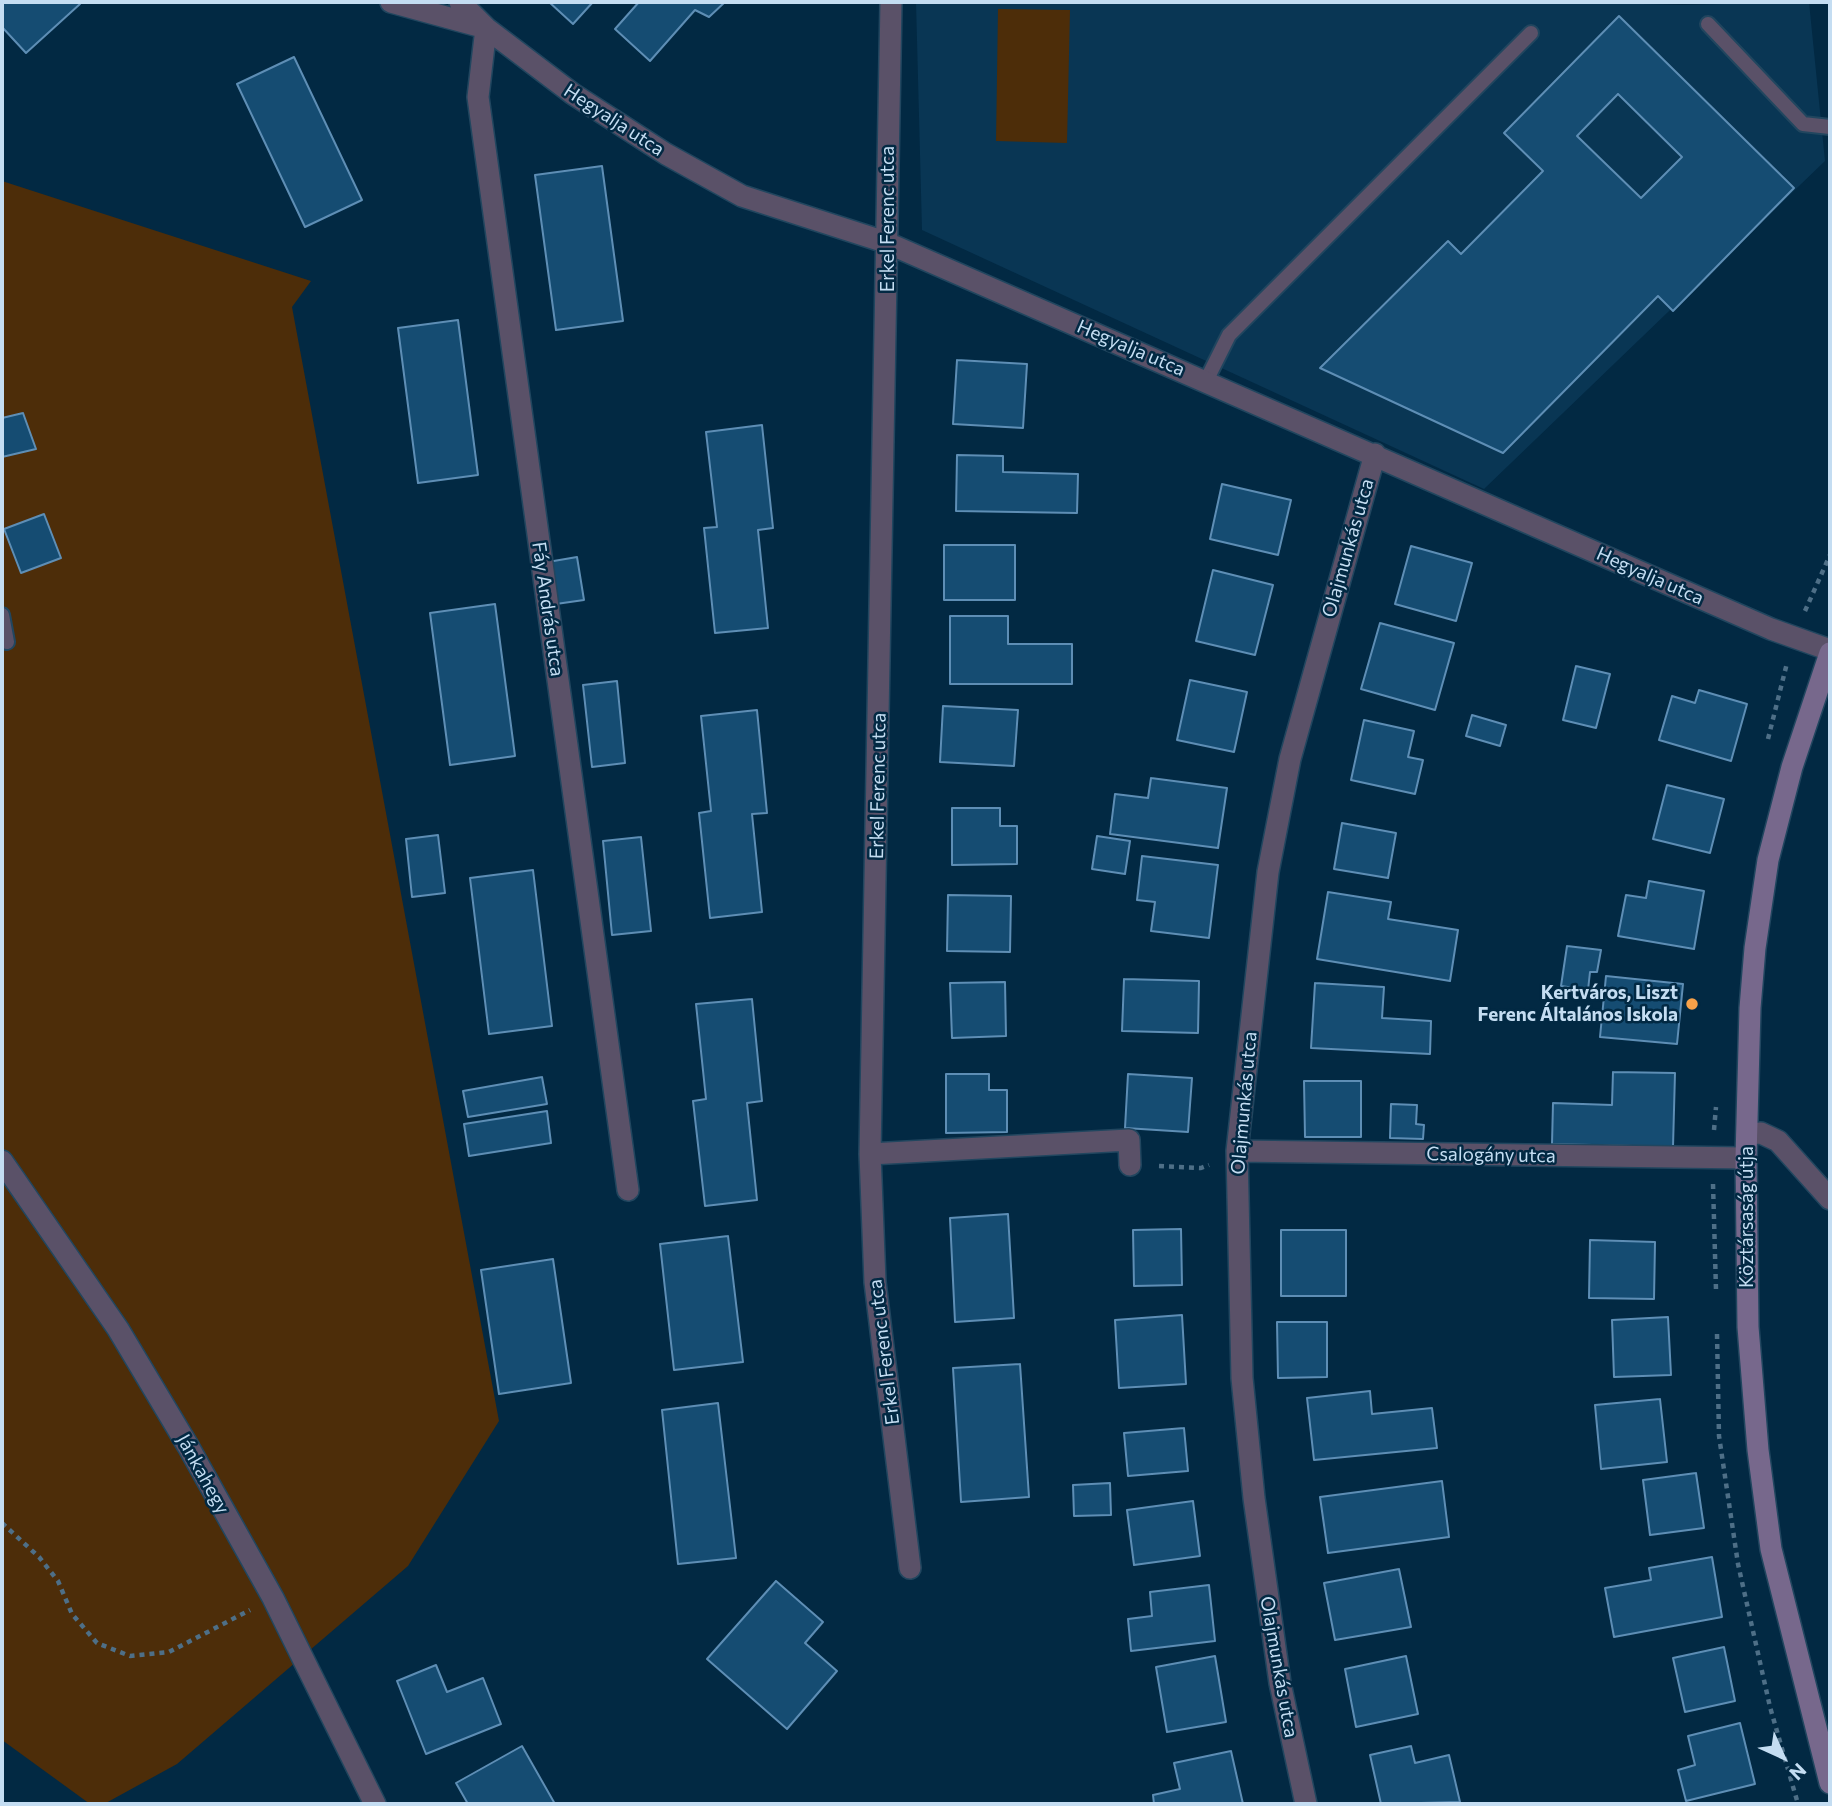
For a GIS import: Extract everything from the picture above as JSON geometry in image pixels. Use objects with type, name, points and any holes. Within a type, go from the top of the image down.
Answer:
[{"type":"street","points":[[391,2],[486,28]]},
{"type":"street","name":"Hegyalja utca","points":[[460,2],[486,28],[613,121],[742,196],[885,242],[1794,638],[1830,651]]},
{"type":"street","name":"Erkel Ferenc utca","points":[[891,2],[885,242],[888,302],[870,1154],[875,1282],[910,1567]]},
{"type":"street","name":"Fáy András utca","points":[[486,28],[478,97],[628,1190]]},
{"type":"street","name":"Olajmunkás utca","points":[[1306,1804],[1280,1683],[1254,1498],[1242,1378],[1237,1151],[1268,872],[1290,759],[1374,454]]},
{"type":"street","name":"Köztársaság útja","points":[[1830,651],[1792,767],[1768,860],[1755,948],[1750,1008],[1746,1134],[1748,1327],[1759,1462],[1774,1561],[1830,1783]]},
{"type":"street","points":[[1746,1134],[1761,1133],[1778,1140],[1830,1199]]},
{"type":"street","points":[[870,1154],[1129,1140],[1130,1165]]},
{"type":"street","name":"Csalogány utca","points":[[1237,1151],[1746,1158]]},
{"type":"street","name":"Jánkahegy","points":[[2,1161],[118,1329],[188,1446],[272,1598],[375,1804]]},
{"type":"lane","points":[[1708,24],[1803,124],[1830,127]]},
{"type":"lane","points":[[1206,381],[1229,335],[1531,33]]},
{"type":"lane","points":[[2,615],[7,642]]},
{"type":"path","points":[[1765,752],[1794,638],[1830,555]]},
{"type":"path","points":[[1130,1165],[1201,1168]]},
{"type":"path","points":[[2,1523],[39,1557],[58,1581],[72,1614],[97,1643],[130,1656],[169,1652],[272,1598]]},
{"type":"shaded area","points":[[916,2],[1567,2],[1681,5],[1809,2],[1825,161],[1484,489],[922,230]]},
{"type":"shaded area","points":[[998,9],[1070,10],[1067,143],[996,141]]},
{"type":"shaded area","points":[[2,181],[311,281],[292,307],[499,1421],[408,1566],[177,1764],[104,1804],[90,1804],[2,1740]]},
{"type":"building","points":[[2,2],[80,4],[26,53],[2,27]]},
{"type":"building","points":[[549,2],[593,2],[573,24]]},
{"type":"building","points":[[639,2],[725,2],[709,17],[695,10],[650,61],[615,29]]},
{"type":"building","points":[[1619,16],[1794,188],[1673,311],[1658,296],[1503,453],[1320,368],[1448,241],[1461,254],[1543,171],[1504,133]],"holes":[[[1618,94],[1682,157],[1641,198],[1577,136]]]},
{"type":"building","points":[[294,57],[362,200],[305,227],[237,84]]},
{"type":"building","points":[[602,166],[623,321],[556,330],[535,175]]},
{"type":"building","points":[[458,320],[478,475],[418,483],[398,328]]},
{"type":"building","points":[[957,360],[1027,364],[1023,428],[953,424]]},
{"type":"building","points":[[23,413],[36,449],[2,457],[2,418]]},
{"type":"building","points":[[762,425],[773,528],[758,530],[768,628],[715,633],[704,528],[717,527],[706,432]]},
{"type":"building","points":[[957,455],[1003,456],[1003,472],[1078,474],[1077,513],[956,511]]},
{"type":"building","points":[[1222,484],[1291,500],[1278,555],[1210,539]]},
{"type":"building","points":[[44,514],[61,558],[21,573],[4,529]]},
{"type":"building","points":[[944,545],[1015,545],[1015,600],[944,600]]},
{"type":"building","points":[[1411,546],[1472,563],[1456,621],[1395,604]]},
{"type":"building","points":[[577,557],[584,600],[549,605],[542,563]]},
{"type":"building","points":[[1213,570],[1273,585],[1255,655],[1196,641]]},
{"type":"building","points":[[495,604],[515,756],[450,765],[430,613]]},
{"type":"building","points":[[950,616],[1008,616],[1008,644],[1072,644],[1072,684],[950,684]]},
{"type":"building","points":[[1380,623],[1454,643],[1435,710],[1361,689]]},
{"type":"building","points":[[1576,666],[1610,674],[1596,728],[1563,720]]},
{"type":"building","points":[[1190,680],[1247,692],[1234,752],[1177,740]]},
{"type":"building","points":[[617,681],[625,763],[592,767],[583,685]]},
{"type":"building","points":[[1699,690],[1747,704],[1731,761],[1659,740],[1672,696],[1695,703]]},
{"type":"building","points":[[943,706],[1018,710],[1014,766],[940,762]]},
{"type":"building","points":[[757,710],[767,813],[752,814],[762,912],[710,918],[699,813],[711,811],[701,716]]},
{"type":"building","points":[[1472,715],[1506,725],[1500,746],[1466,736]]},
{"type":"building","points":[[1364,720],[1414,731],[1408,757],[1423,760],[1415,794],[1351,780]]},
{"type":"building","points":[[1151,778],[1227,788],[1218,848],[1110,834],[1115,794],[1148,798]]},
{"type":"building","points":[[1667,785],[1724,799],[1710,853],[1653,839]]},
{"type":"building","points":[[952,808],[1000,808],[1000,826],[1017,826],[1017,864],[952,865]]},
{"type":"building","points":[[1342,823],[1396,833],[1388,878],[1334,869]]},
{"type":"building","points":[[438,835],[445,893],[412,897],[406,839]]},
{"type":"building","points":[[1097,836],[1130,841],[1125,874],[1092,869]]},
{"type":"building","points":[[641,837],[651,931],[612,935],[603,841]]},
{"type":"building","points":[[1142,856],[1218,865],[1209,938],[1151,931],[1155,902],[1137,900]]},
{"type":"building","points":[[533,870],[552,1026],[489,1034],[470,878]]},
{"type":"building","points":[[1649,881],[1704,891],[1694,949],[1618,936],[1626,895],[1646,898]]},
{"type":"building","points":[[1328,892],[1391,902],[1388,919],[1458,930],[1450,981],[1317,959]]},
{"type":"building","points":[[948,895],[1011,896],[1010,952],[947,951]]},
{"type":"building","points":[[1567,946],[1601,950],[1597,972],[1590,972],[1588,990],[1561,986]]},
{"type":"building","points":[[1606,976],[1683,984],[1677,1044],[1600,1037]]},
{"type":"building","points":[[1124,979],[1199,981],[1198,1033],[1122,1031]]},
{"type":"building","points":[[1005,982],[1006,1036],[952,1038],[950,983]]},
{"type":"building","points":[[1315,983],[1384,987],[1382,1018],[1431,1021],[1430,1054],[1311,1048]]},
{"type":"building","points":[[752,999],[762,1101],[747,1103],[757,1200],[705,1206],[693,1101],[706,1099],[696,1004]]},
{"type":"building","points":[[1613,1072],[1675,1073],[1673,1147],[1552,1144],[1553,1103],[1612,1105]]},
{"type":"building","points":[[946,1074],[989,1074],[989,1090],[1007,1090],[1007,1132],[946,1133]]},
{"type":"building","points":[[1128,1074],[1192,1078],[1188,1132],[1125,1128]]},
{"type":"building","points":[[542,1077],[547,1104],[468,1117],[463,1091]]},
{"type":"building","points":[[1304,1081],[1361,1081],[1361,1137],[1305,1137]]},
{"type":"building","points":[[1391,1104],[1417,1105],[1416,1124],[1424,1125],[1423,1139],[1390,1138]]},
{"type":"building","points":[[547,1111],[551,1143],[469,1156],[464,1124]]},
{"type":"building","points":[[1008,1214],[1014,1318],[955,1322],[950,1218]]},
{"type":"building","points":[[1181,1229],[1182,1285],[1134,1286],[1133,1230]]},
{"type":"building","points":[[1281,1230],[1346,1230],[1346,1296],[1281,1296]]},
{"type":"building","points":[[728,1236],[743,1362],[674,1370],[660,1244]]},
{"type":"building","points":[[1590,1240],[1655,1242],[1654,1299],[1589,1298]]},
{"type":"building","points":[[553,1259],[571,1383],[499,1394],[481,1270]]},
{"type":"building","points":[[1182,1315],[1186,1384],[1119,1388],[1115,1320]]},
{"type":"building","points":[[1668,1317],[1671,1375],[1614,1377],[1612,1320]]},
{"type":"building","points":[[1277,1322],[1327,1322],[1327,1377],[1278,1378]]},
{"type":"building","points":[[1020,1364],[1029,1497],[961,1502],[953,1368]]},
{"type":"building","points":[[1370,1391],[1372,1414],[1432,1408],[1437,1448],[1314,1460],[1307,1398]]},
{"type":"building","points":[[1660,1399],[1667,1462],[1601,1469],[1595,1405]]},
{"type":"building","points":[[718,1403],[736,1558],[678,1564],[662,1410]]},
{"type":"building","points":[[1184,1428],[1188,1471],[1128,1476],[1124,1433]]},
{"type":"building","points":[[1696,1473],[1704,1528],[1650,1535],[1643,1480]]},
{"type":"building","points":[[1442,1481],[1449,1537],[1328,1553],[1320,1497]]},
{"type":"building","points":[[1110,1483],[1111,1515],[1074,1516],[1073,1485]]},
{"type":"building","points":[[1193,1501],[1200,1556],[1134,1565],[1127,1510]]},
{"type":"building","points":[[1712,1557],[1722,1617],[1614,1637],[1605,1588],[1651,1580],[1649,1568]]},
{"type":"building","points":[[1399,1569],[1411,1627],[1335,1640],[1324,1583]]},
{"type":"building","points":[[776,1581],[823,1622],[805,1643],[837,1671],[787,1729],[707,1659]]},
{"type":"building","points":[[1209,1585],[1215,1641],[1131,1651],[1128,1619],[1152,1616],[1150,1592]]},
{"type":"building","points":[[1724,1647],[1735,1701],[1685,1712],[1673,1658]]},
{"type":"building","points":[[1215,1656],[1226,1722],[1167,1732],[1156,1667]]},
{"type":"building","points":[[1406,1656],[1418,1714],[1356,1727],[1345,1669]]},
{"type":"building","points":[[436,1665],[447,1692],[483,1678],[501,1724],[426,1754],[397,1681]]},
{"type":"building","points":[[1740,1723],[1755,1784],[1686,1801],[1678,1770],[1695,1765],[1688,1736]]},
{"type":"building","points":[[522,1746],[555,1804],[468,1804],[456,1783]]},
{"type":"building","points":[[1411,1746],[1415,1763],[1449,1755],[1460,1802],[1381,1804],[1370,1755]]},
{"type":"building","points":[[1231,1751],[1243,1804],[1154,1804],[1153,1795],[1180,1789],[1174,1763]]},
{"type":"place","name":"Kertváros, Liszt Ferenc Általános Iskola","points":[[1692,1004]]}]
